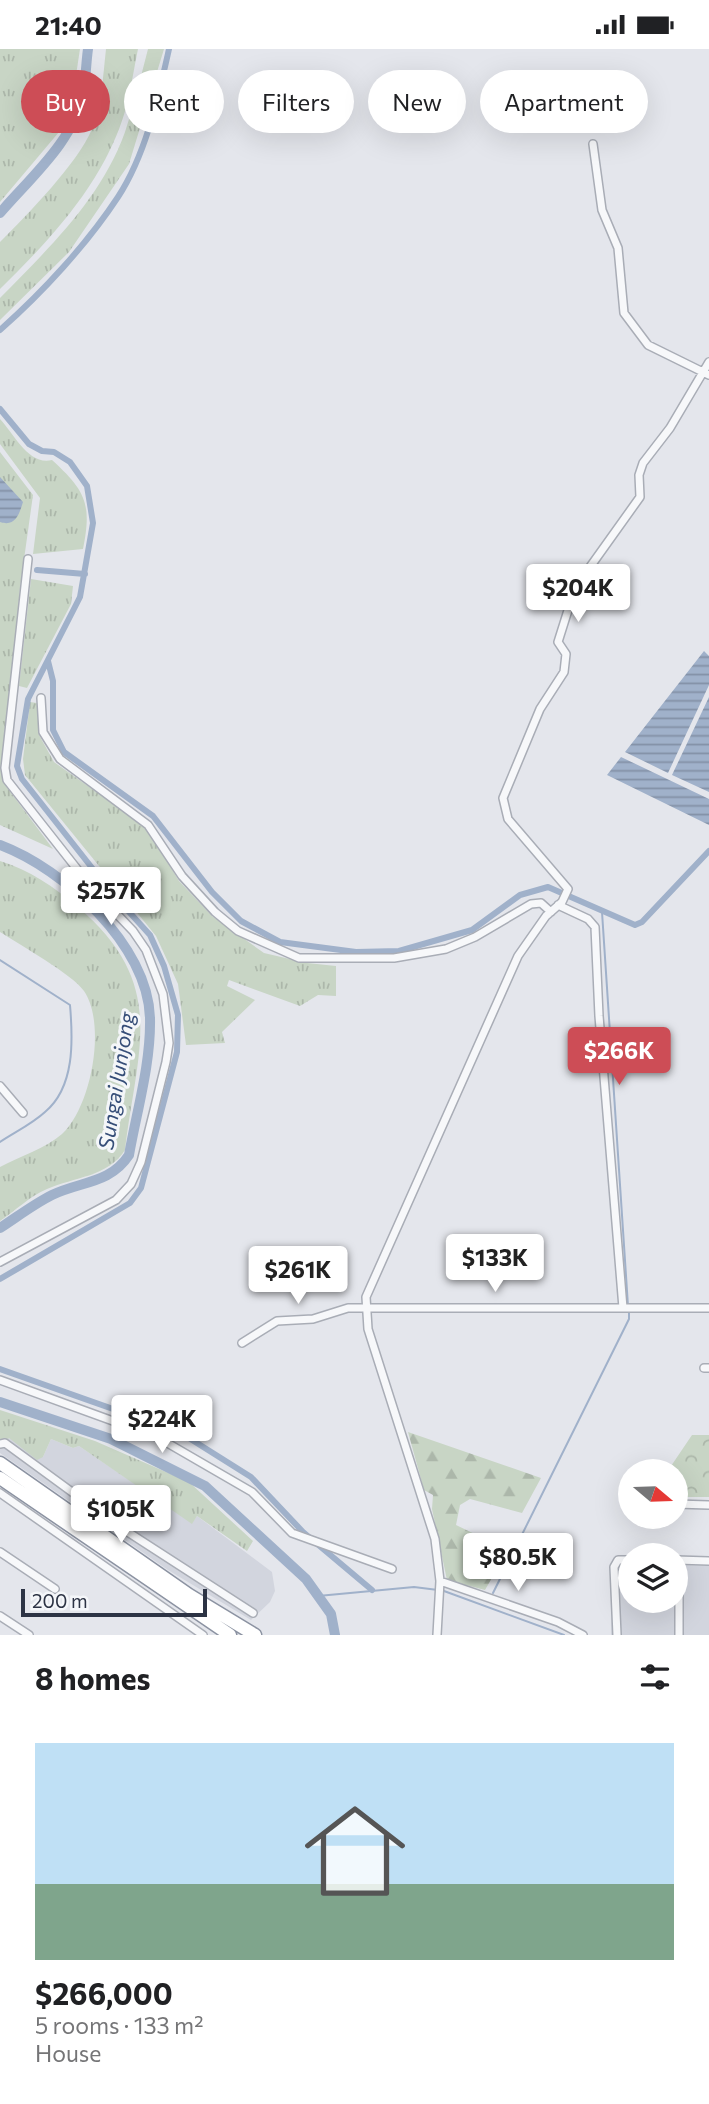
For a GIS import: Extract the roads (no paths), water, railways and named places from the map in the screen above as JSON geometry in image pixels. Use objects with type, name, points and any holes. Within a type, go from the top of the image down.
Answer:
[{"type":"highway","points":[[0,1463],[189,1595],[255,1635]]},
{"type":"highway","points":[[0,1479],[227,1634]]},
{"type":"street","points":[[593,144],[602,210],[618,248],[624,313],[648,345],[707,374]]},
{"type":"street","points":[[436,1635],[440,1588],[435,1539],[369,1329],[366,1297],[518,956],[568,889],[508,819],[503,798],[540,709],[564,672],[566,653],[558,642],[575,588],[640,497],[639,475],[643,463],[707,374],[709,362]]},
{"type":"street","points":[[0,1262],[125,1193],[141,1162],[169,1043],[163,993],[146,950],[118,914],[92,888],[7,780],[5,768],[28,559]]},
{"type":"street","points":[[41,698],[43,732],[60,759],[148,825],[182,876],[215,912],[238,931],[288,954],[299,958],[394,958],[446,949],[531,904],[541,903],[551,912]]},
{"type":"street","points":[[560,903],[588,919],[595,927],[598,1016],[624,1308]]},
{"type":"street","points":[[0,1086],[23,1113]]},
{"type":"street","points":[[242,1343],[277,1321],[313,1319],[348,1308],[707,1308]]},
{"type":"street","points":[[0,1380],[175,1445],[252,1492],[292,1534],[392,1569]]},
{"type":"street","points":[[0,1444],[5,1443],[117,1525],[253,1613]]},
{"type":"street","points":[[0,1493],[203,1635]]},
{"type":"street","points":[[688,1504],[709,1505]]},
{"type":"street","points":[[1,1554],[55,1588]]},
{"type":"street","points":[[617,1635],[617,1585],[613,1574],[618,1559]]},
{"type":"street","points":[[688,1560],[709,1560]]},
{"type":"street","points":[[440,1588],[558,1622],[583,1635]]},
{"type":"street","points":[[678,1613],[679,1635]]},
{"type":"street","points":[[0,1616],[29,1635]]},
{"type":"water","points":[[0,477],[23,502],[18,515],[9,523],[0,522]]},
{"type":"water","points":[[704,651],[709,656],[709,685],[668,773],[625,752]]},
{"type":"water","points":[[709,697],[709,792],[672,775]]},
{"type":"water","points":[[621,757],[709,799],[709,825],[607,775]]},
{"type":"waterway","name":"Sungai Junjong","points":[[0,213],[50,157],[71,127],[83,93],[88,49]]},
{"type":"waterway","points":[[0,330],[64,267],[118,197],[144,144],[169,49]]},
{"type":"waterway","points":[[0,409],[29,444],[42,451],[54,452],[70,462],[87,486],[93,523],[80,597],[28,699],[17,766],[22,779],[111,892],[150,935],[164,966],[178,1015],[177,1052],[141,1188],[130,1203],[0,1279]]},
{"type":"waterway","points":[[37,570],[85,574]]},
{"type":"waterway","points":[[48,661],[53,681],[53,730],[64,752],[153,816],[212,892],[241,921],[280,942],[356,952],[399,951],[472,930],[520,895],[548,887],[635,925],[642,922],[709,851]]},
{"type":"waterway","name":"Sungai Junjong","points":[[0,845],[25,856],[50,872],[98,913],[119,938],[135,964],[146,991],[150,1018],[146,1069],[129,1155],[113,1172],[52,1195],[0,1228]]},
{"type":"waterway","points":[[602,912],[628,1306]]},
{"type":"waterway","points":[[0,960],[70,1005],[72,1033],[67,1076],[55,1102],[35,1120],[0,1142]]},
{"type":"waterway","points":[[493,1593],[629,1319],[629,1311]]},
{"type":"waterway","points":[[0,1369],[181,1433],[251,1477],[303,1532],[372,1590]]},
{"type":"waterway","name":"Sungai Junjong","points":[[0,1402],[111,1439],[205,1486],[306,1579],[331,1614],[335,1635]]},
{"type":"waterway","points":[[318,1596],[414,1587],[438,1590]]},
{"type":"waterway","points":[[444,1591],[564,1635]]}]
